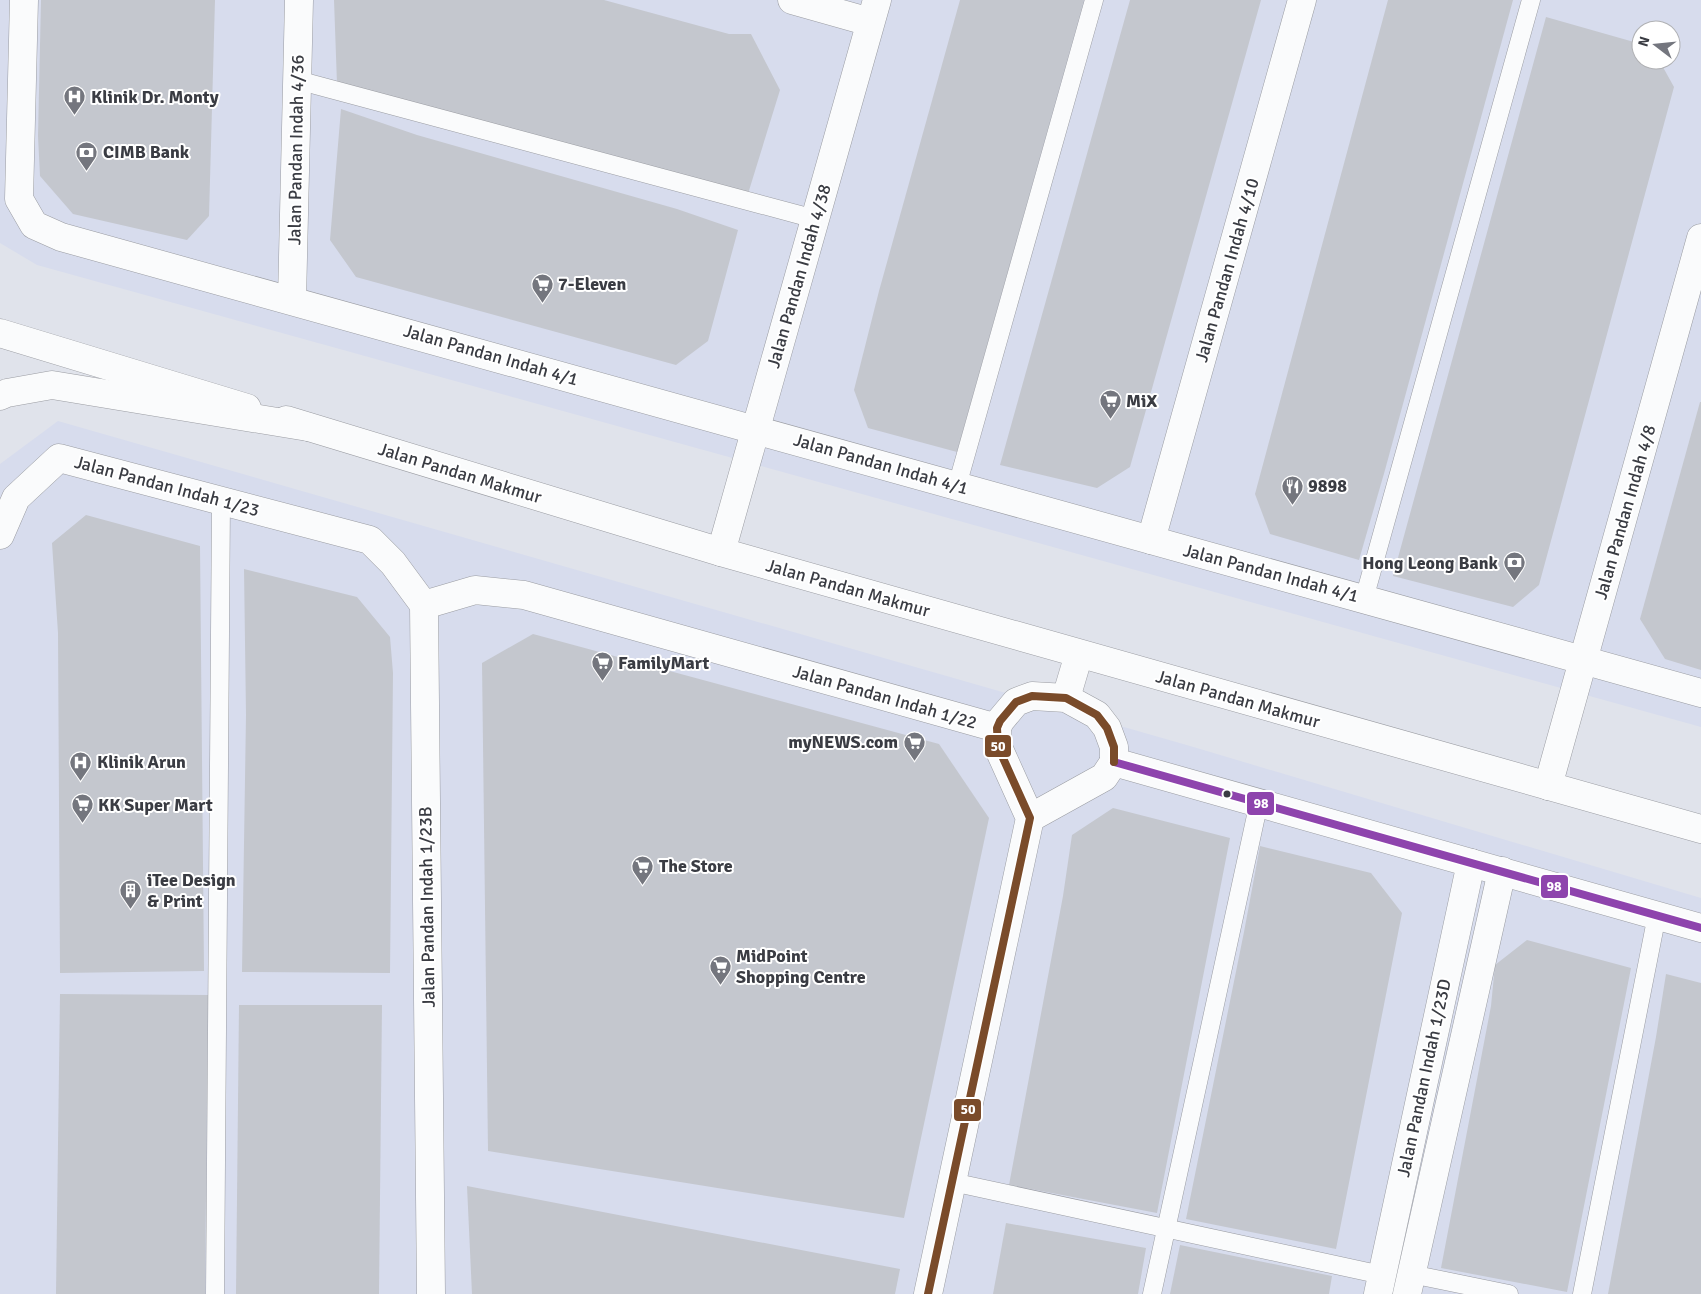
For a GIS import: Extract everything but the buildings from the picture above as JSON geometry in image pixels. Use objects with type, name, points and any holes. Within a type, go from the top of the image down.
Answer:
[{"type":"street","name":"Jalan Pandan Indah 4/1","points":[[24,0],[19,200],[34,224],[60,236],[1701,693]]},
{"type":"street","name":"Jalan Pandan Indah 4/36","points":[[292,300],[299,0]]},
{"type":"street","points":[[792,0],[874,11]]},
{"type":"street","name":"Jalan Pandan Indah 4/10","points":[[1151,540],[1302,0]]},
{"type":"street","name":"Jalan Pandan Indah 4/38","points":[[721,552],[874,11]]},
{"type":"street","name":"Jalan Pandan Indah 4/8","points":[[1548,786],[1701,238]]},
{"type":"street","name":"Jalan Pandan Makmur","points":[[0,333],[721,552],[1701,829]]},
{"type":"street","points":[[0,396],[52,385],[308,427]]},
{"type":"street","name":"Jalan Pandan Indah 1/23","points":[[0,535],[16,498],[59,458],[370,540],[393,563],[424,604]]},
{"type":"street","name":"Jalan Pandan Indah 1/22","points":[[424,604],[475,590],[524,595],[997,728],[1006,712],[1016,702],[1032,696],[1066,698],[1098,715],[1107,728],[1114,747],[1114,762]]},
{"type":"street","name":"Jalan Pandan Indah 1/23B","points":[[424,604],[431,1294]]},
{"type":"street","points":[[1066,698],[1079,654]]},
{"type":"street","points":[[928,1294],[1030,818],[998,747],[997,728]]},
{"type":"street","points":[[1030,818],[1104,777],[1114,762],[1701,928]]},
{"type":"street","name":"Jalan Pandan Indah 1/23D","points":[[1380,1284],[1471,863]]},
{"type":"street","name":"Jalan Pandan Indah 1/23D","points":[[1409,1284],[1502,871]]},
{"type":"lane","points":[[958,486],[1094,0]]},
{"type":"lane","points":[[1364,599],[1531,0]]},
{"type":"lane","points":[[297,80],[816,219]]},
{"type":"lane","points":[[215,1294],[221,501]]},
{"type":"lane","points":[[1152,1294],[1259,802]]},
{"type":"lane","points":[[1582,1294],[1657,915]]},
{"type":"lane","points":[[952,1182],[1166,1229],[1380,1284]]},
{"type":"lane","points":[[1409,1284],[1509,1294]]},
{"type":"shaded area","points":[[0,0],[1701,0],[1701,727],[37,265],[0,243]]},
{"type":"shaded area","points":[[58,421],[1190,746],[1701,898],[1701,1294],[0,1294],[0,464]]},
{"type":"transit line","name":"50","points":[[928,1294],[1030,818],[998,747],[997,728],[1000,721],[1016,702],[1032,696],[1066,698],[1097,715],[1107,728],[1114,747],[1114,762]]},
{"type":"transit line","name":"98","points":[[1114,762],[1701,928]]},
{"type":"place","name":"Klinik Dr. Monty","points":[[75,116]]},
{"type":"place","name":"CIMB Bank","points":[[87,171]]},
{"type":"place","name":"7-Eleven","points":[[542,303]]},
{"type":"place","name":"MiX","points":[[1110,420]]},
{"type":"place","name":"9898","points":[[1292,505]]},
{"type":"place","name":"Hong Leong Bank","points":[[1514,582]]},
{"type":"place","name":"FamilyMart","points":[[602,682]]},
{"type":"place","name":"myNEWS.com","points":[[914,761]]},
{"type":"place","name":"Klinik Arun","points":[[81,781]]},
{"type":"place","name":"KK Super Mart","points":[[82,824]]},
{"type":"place","name":"The Store","points":[[643,885]]},
{"type":"place","name":"iTee Design & Print","points":[[131,909]]},
{"type":"place","name":"MidPoint Shopping Centre","points":[[720,985]]}]
